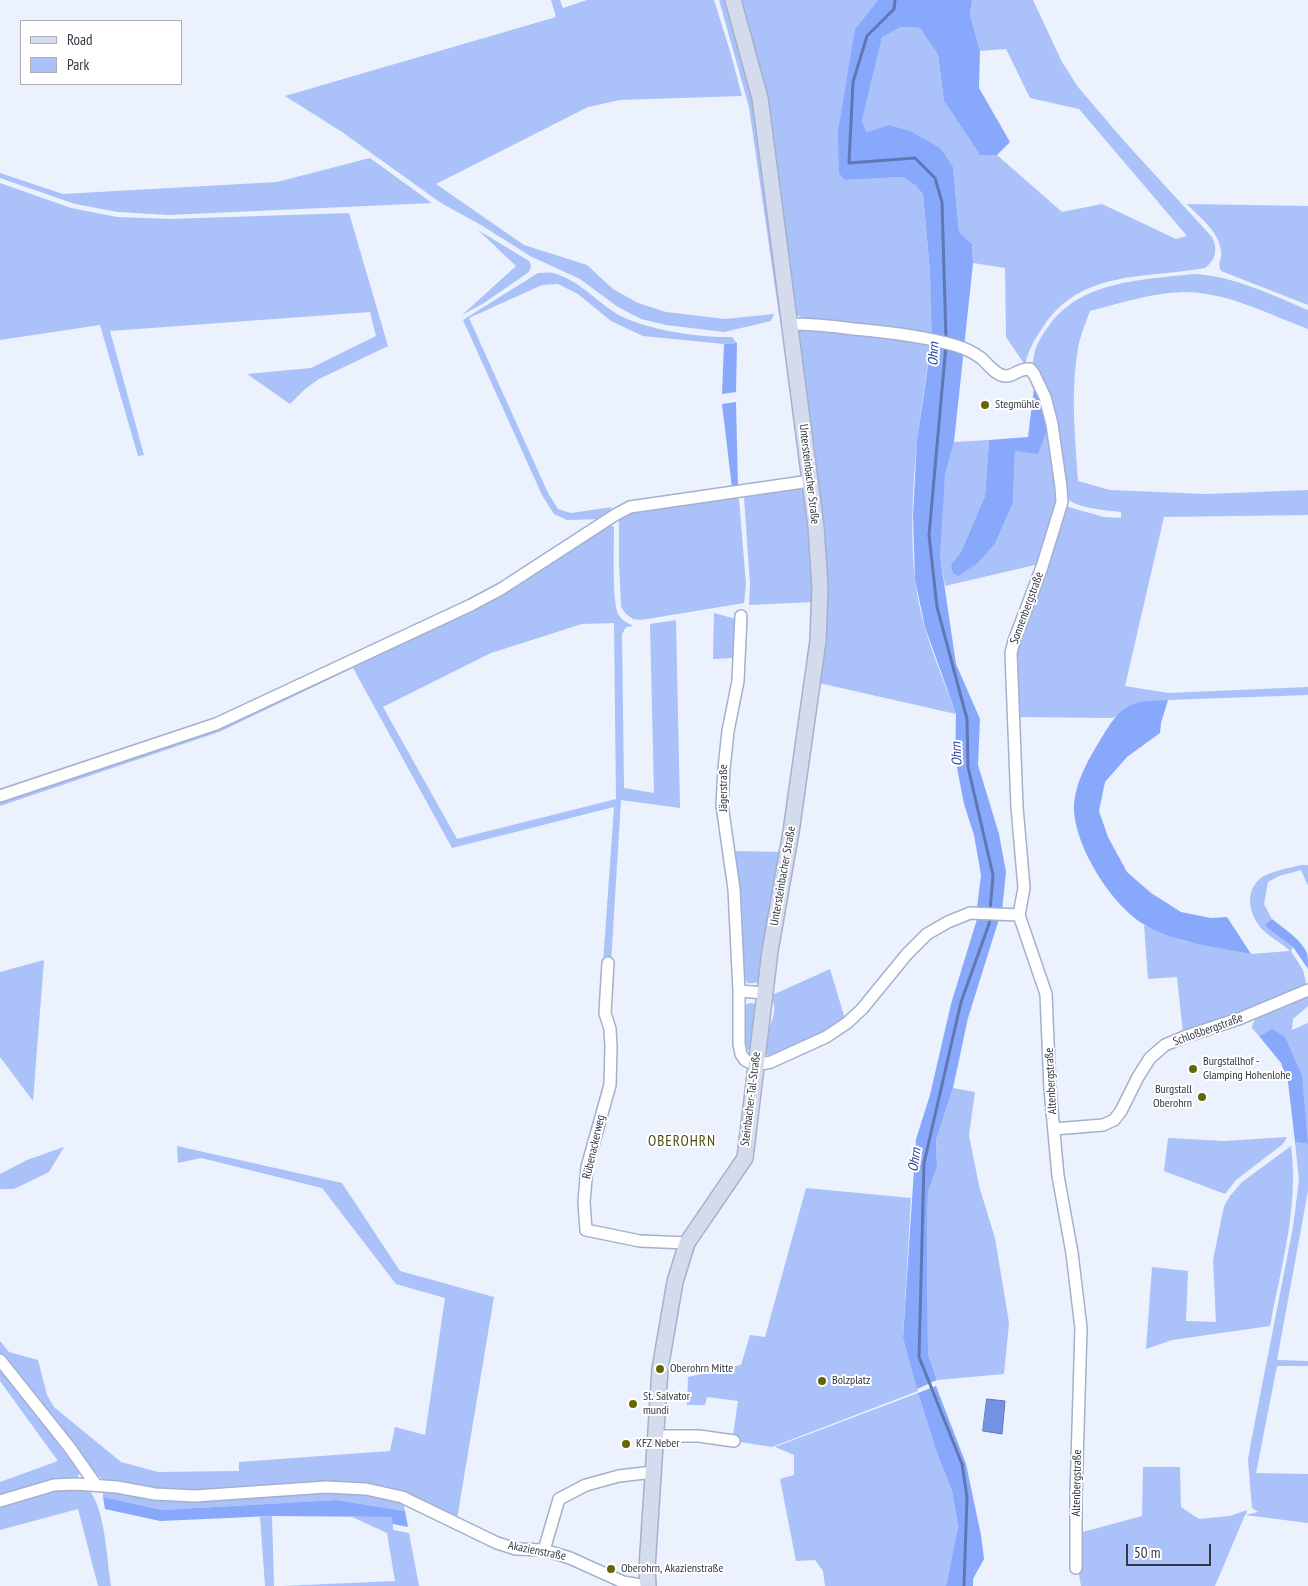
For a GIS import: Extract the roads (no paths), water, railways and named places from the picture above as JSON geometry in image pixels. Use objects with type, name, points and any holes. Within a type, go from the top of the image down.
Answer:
[{"type":"main road","name":"Untersteinbacher Straße","points":[[733,0],[760,98],[810,481],[819,565],[818,641],[796,795],[770,951]]},
{"type":"main road","name":"Steinbacher-Tal-Straße","points":[[647,1586],[660,1369],[675,1282],[688,1243],[745,1158],[770,951]]},
{"type":"street","name":"Sonnenbergstraße","points":[[789,324],[891,332],[933,339],[959,346],[979,357],[996,373],[1004,376],[1013,375],[1022,368],[1030,369],[1045,397],[1052,424],[1062,502],[1042,567],[1011,653],[1017,807],[1024,888],[1019,915]]},
{"type":"street","points":[[0,796],[216,724],[345,665],[501,589],[630,507],[810,481]]},
{"type":"street","name":"Jägerstraße","points":[[741,616],[738,681],[728,731],[722,805],[734,889],[741,1054],[744,1060],[755,1065]]},
{"type":"street","points":[[755,1065],[771,1062],[801,1049],[826,1037],[847,1023],[862,1009],[906,954],[927,934],[948,922],[970,913],[1019,915]]},
{"type":"street","name":"Altenbergstraße","points":[[1019,915],[1046,994],[1058,1176],[1072,1253],[1082,1328],[1076,1496],[1076,1568]]},
{"type":"street","name":"Rübenackerweg","points":[[608,963],[605,1013],[610,1029],[612,1047],[610,1085],[587,1167],[584,1202],[586,1230],[640,1240],[688,1243]]},
{"type":"street","name":"Schloßbergstraße","points":[[1054,1129],[1103,1125],[1114,1120],[1121,1111],[1150,1058],[1165,1045],[1241,1018],[1308,990]]},
{"type":"street","points":[[739,991],[765,993]]},
{"type":"street","points":[[0,1360],[70,1448],[96,1485]]},
{"type":"street","points":[[656,1436],[699,1436],[734,1441]]},
{"type":"street","points":[[544,1550],[559,1499],[586,1485],[619,1476],[653,1472]]},
{"type":"street","name":"Akazienstraße","points":[[0,1501],[54,1485],[76,1484],[156,1494],[195,1496],[326,1487],[366,1489],[402,1497],[497,1543],[516,1549],[544,1550],[570,1558],[623,1582],[647,1586]]},
{"type":"waterway","name":"Ohrn","points":[[895,0],[894,9],[867,36],[853,82],[849,163],[915,158],[935,178],[942,202],[946,339]]},
{"type":"waterway","name":"Ohrn","points":[[946,345],[929,535],[937,607],[967,719],[968,767],[993,875],[990,911]]},
{"type":"waterway","name":"Ohrn","points":[[964,1586],[967,1497],[962,1464],[919,1357],[924,1163],[961,1002],[990,917]]},
{"type":"place","name":"Stegmühle","points":[[985,405]]},
{"type":"place","name":"Burgstallhof - Glamping Hohenlohe","points":[[1193,1069]]},
{"type":"place","name":"Burgstall Oberohrn","points":[[1202,1097]]},
{"type":"place","name":"Oberohrn Mitte","points":[[660,1369]]},
{"type":"place","name":"Bolzplatz","points":[[822,1381]]},
{"type":"place","name":"St. Salvator mundi","points":[[633,1404]]},
{"type":"place","name":"KFZ Neber","points":[[626,1444]]},
{"type":"place","name":"Oberohrn, Akazienstraße","points":[[611,1569]]},
{"type":"district","name":"OBEROHRN","points":[[682,1142]]}]
